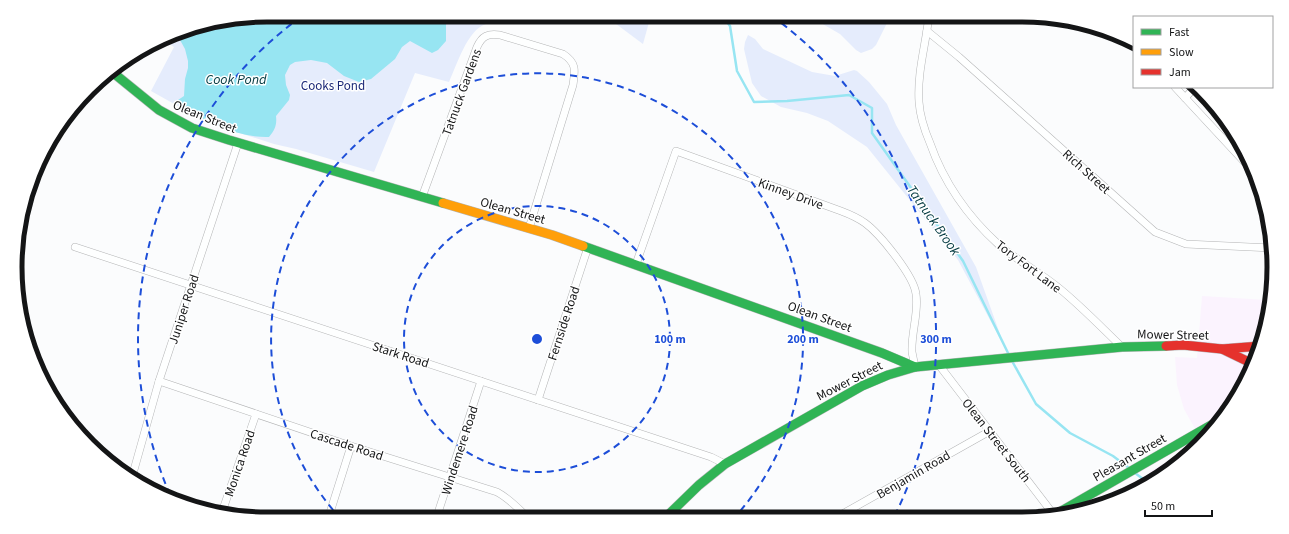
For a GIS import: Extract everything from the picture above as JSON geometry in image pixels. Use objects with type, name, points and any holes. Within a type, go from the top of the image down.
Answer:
[{"type":"street","name":"Tory Fort Lane","points":[[928,22],[922,54],[919,85],[921,121],[935,157],[955,196],[998,244],[1060,289],[1122,347]]},
{"type":"street","name":"Rich Street","points":[[927,31],[960,57],[1155,232],[1186,244],[1266,248]]},
{"type":"street","name":"Tatnuck Gardens","points":[[422,197],[480,40],[484,36],[490,34],[500,35],[563,54],[571,60],[574,70],[573,86],[529,228]]},
{"type":"street","name":"Olean Street","points":[[116,75],[149,103],[166,115],[198,130],[529,228],[588,247],[895,357],[915,367]]},
{"type":"street","points":[[1176,88],[1242,159]]},
{"type":"street","points":[[1186,98],[1192,91]]},
{"type":"street","name":"Juniper Road","points":[[133,472],[159,381],[238,143]]},
{"type":"street","name":"Kinney Drive","points":[[636,264],[676,151],[841,211],[856,217],[873,230],[901,264],[914,285],[917,303],[912,351],[915,367]]},
{"type":"street","name":"Stark Road","points":[[75,247],[711,457],[725,464]]},
{"type":"street","name":"Fernside Road","points":[[538,400],[588,247]]},
{"type":"street","name":"Mower Street","points":[[671,512],[699,485],[725,464],[874,379],[889,373],[915,367],[1122,347],[1183,346],[1222,349],[1240,346],[1254,346]]},
{"type":"street","name":"Mower Street","points":[[1222,349],[1248,361]]},
{"type":"street","name":"Olean Street South","points":[[938,365],[990,431],[1049,510]]},
{"type":"street","name":"Cascade Road","points":[[159,381],[351,446],[498,492],[507,497],[522,512]]},
{"type":"street","name":"Windemere Road","points":[[438,512],[481,381]]},
{"type":"street","name":"Monica Road","points":[[223,508],[256,414]]},
{"type":"street","name":"Pleasant Street","points":[[1068,507],[1208,427]]},
{"type":"street","name":"Benjamin Road","points":[[846,512],[990,431]]},
{"type":"street","points":[[330,512],[351,446]]},
{"type":"shaded area","points":[[1202,296],[1265,300],[1259,330],[1242,375],[1226,403],[1199,436],[1184,409],[1177,385],[1175,357],[1197,358]]},
{"type":"shaded area","points":[[1182,453],[1158,471],[1151,475],[1149,472]]},
{"type":"green space","name":"Cooks Pond","points":[[267,22],[487,22],[473,33],[463,49],[449,82],[415,73],[374,172],[274,144],[224,128],[201,119],[151,91],[174,47],[168,43],[204,30],[235,24]]},
{"type":"green space","points":[[613,22],[649,22],[643,44]]},
{"type":"green space","points":[[819,22],[888,22],[876,45],[872,49],[861,53],[840,34]]},
{"type":"green space","points":[[748,35],[755,39],[763,49],[812,72],[835,76],[854,70],[869,82],[887,104],[896,125],[976,267],[1005,348],[958,260],[867,147],[828,121],[807,113],[781,107],[761,96],[752,83],[744,49]]},
{"type":"water","name":"Cook Pond","points":[[267,22],[446,22],[446,41],[438,50],[432,53],[410,41],[402,47],[395,59],[371,79],[359,82],[344,76],[327,63],[311,60],[295,62],[290,65],[285,75],[286,85],[290,95],[289,100],[276,116],[275,127],[269,137],[257,137],[234,132],[200,117],[179,105],[178,100],[184,96],[185,79],[188,68],[185,49],[180,40],[178,39],[204,30],[235,24]]},
{"type":"waterway","name":"Tatnuck Brook","points":[[727,22],[730,26],[737,71],[754,102],[787,101],[849,95],[872,108],[872,133],[963,261],[1009,355]]},
{"type":"waterway","name":"Tatnuck Brook","points":[[1012,361],[1036,404],[1070,433],[1113,456],[1129,468]]},
{"type":"waterway","name":"Tatnuck Brook","points":[[1135,473],[1143,479]]},
{"type":"traffic: fast","points":[[116,75],[159,110],[192,128],[443,203]]},
{"type":"traffic: fast","points":[[583,246],[882,353],[915,367]]},
{"type":"traffic: fast","points":[[671,512],[699,485],[725,464],[862,386],[888,375],[915,367],[1122,347],[1166,346]]},
{"type":"traffic: fast","points":[[1068,507],[1207,427]]},
{"type":"traffic: slow","points":[[443,203],[552,235],[583,246]]},
{"type":"traffic: jam","points":[[1166,346],[1183,345],[1222,349],[1254,347]]},
{"type":"traffic: jam","points":[[1222,349],[1248,361]]}]
